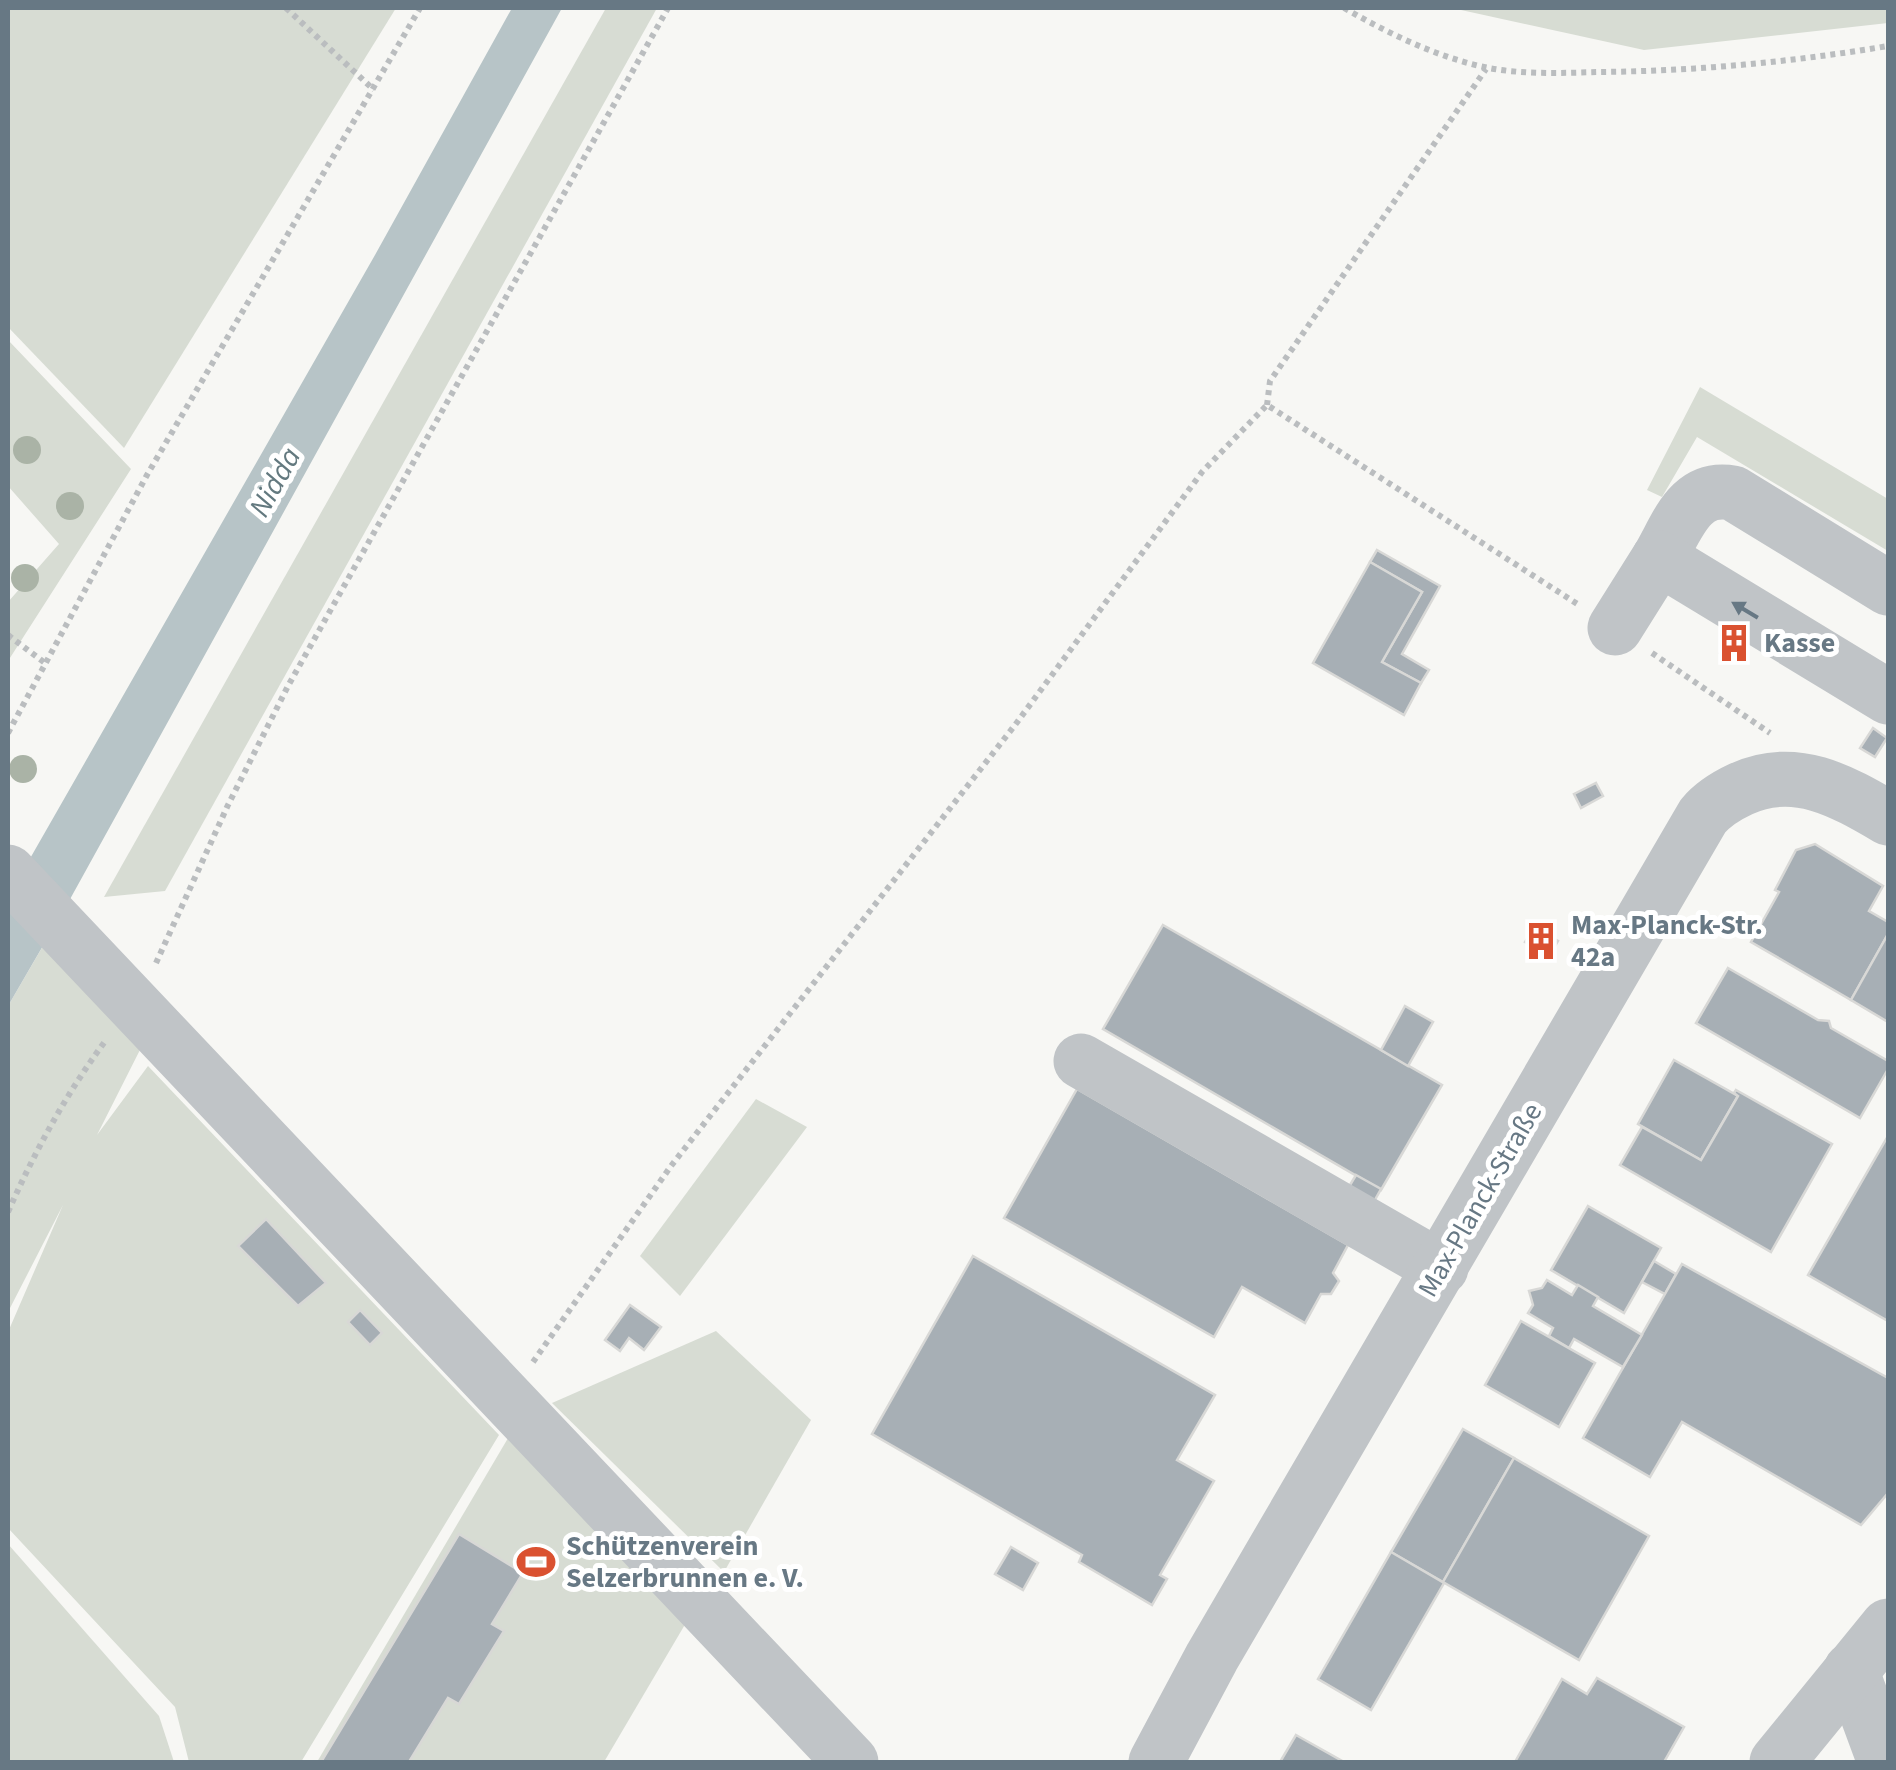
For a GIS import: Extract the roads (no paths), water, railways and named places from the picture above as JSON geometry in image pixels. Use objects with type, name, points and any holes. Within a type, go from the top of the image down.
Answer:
[{"type":"street","points":[[1615,628],[1689,508],[1703,494],[1717,490],[1733,493],[1888,588]]},
{"type":"street","points":[[1659,558],[1888,697]]},
{"type":"street","name":"Max-Planck-Straße","points":[[1156,1762],[1183,1708],[1692,832],[1710,808],[1748,786],[1783,778],[1810,780],[1846,793],[1888,818]]},
{"type":"street","points":[[8,872],[851,1762]]},
{"type":"street","points":[[1081,1060],[1441,1268]]},
{"type":"street","points":[[1777,1762],[1888,1626]]},
{"type":"street","points":[[1850,1670],[1885,1762]]},
{"type":"water","name":"Nidda","points":[[512,8],[562,8],[8,1006],[8,905],[28,862]]},
{"type":"place","name":"Kasse","points":[[1734,643]]},
{"type":"place","name":"Max-Planck-Str. 42a","points":[[1541,941]]},
{"type":"place","name":"Schützenverein Selzerbrunnen e. V.","points":[[536,1562]]}]
